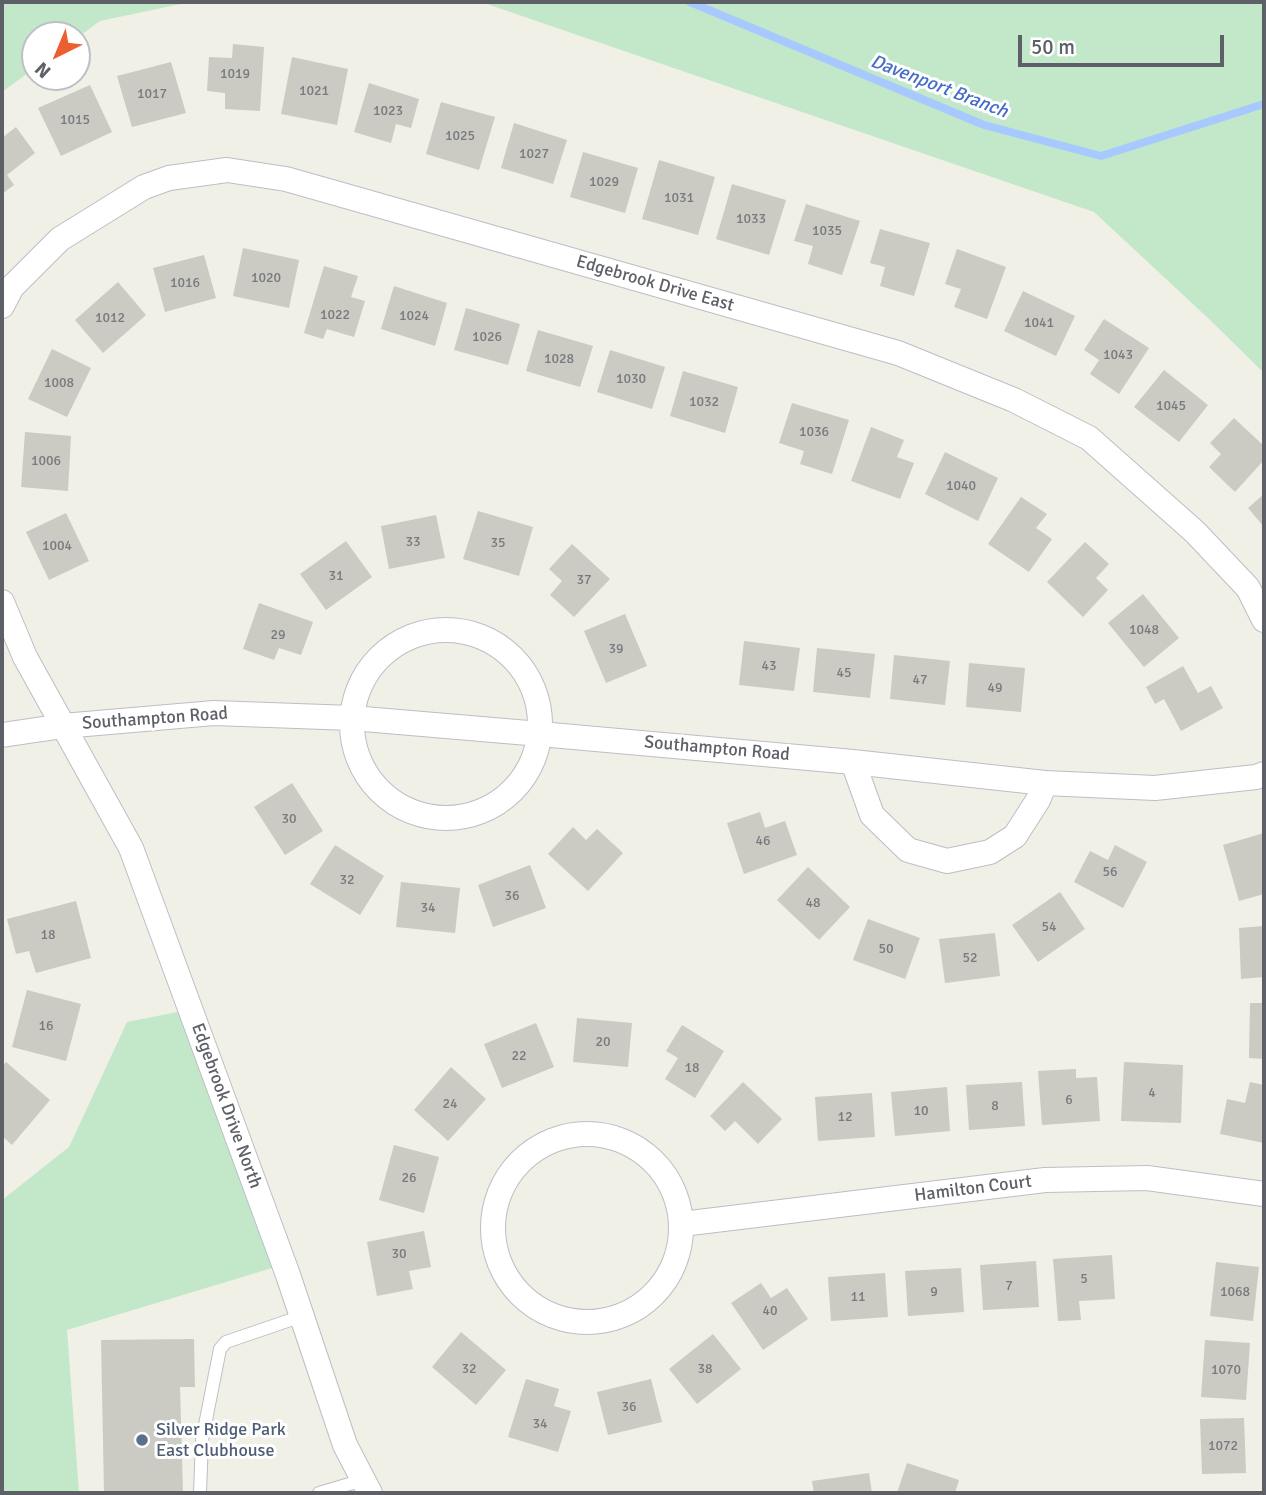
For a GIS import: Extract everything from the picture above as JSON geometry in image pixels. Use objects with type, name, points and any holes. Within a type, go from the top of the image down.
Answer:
[{"type":"street","name":"Edgebrook Drive East","points":[[2,306],[12,287],[60,239],[144,187],[169,178],[227,170],[286,179],[898,354],[1014,400],[1089,438],[1195,532],[1248,588],[1264,620]]},
{"type":"street","points":[[2,602],[25,657],[63,726]]},
{"type":"street","points":[[453,630],[482,638],[508,653],[527,676],[538,704],[540,733],[531,765],[513,791],[486,810],[455,819],[422,816],[393,802],[369,780],[355,750],[352,718],[358,689],[373,664],[396,644],[424,633],[453,630]]},
{"type":"street","name":"Southampton Road","points":[[2,735],[63,726],[214,713],[352,718],[540,733],[1045,783],[1155,788],[1264,774]]},
{"type":"street","name":"Edgebrook Drive North","points":[[63,726],[131,848],[302,1316],[345,1445],[366,1487]]},
{"type":"street","points":[[853,762],[872,815],[908,850],[947,861],[990,852],[1015,836],[1038,800],[1045,783]]},
{"type":"street","points":[[573,1135],[604,1135],[634,1146],[658,1166],[675,1193],[682,1224],[678,1255],[665,1283],[643,1304],[616,1318],[585,1323],[555,1317],[528,1302],[508,1279],[495,1251],[493,1220],[501,1190],[518,1163],[543,1144],[573,1135]]},
{"type":"street","name":"Hamilton Court","points":[[682,1224],[1045,1180],[1147,1178],[1264,1194]]},
{"type":"lane","points":[[200,1493],[202,1440],[220,1349],[226,1342],[302,1316]]},
{"type":"lane","points":[[319,1493],[366,1487]]},
{"type":"green space","points":[[2,2],[190,2],[100,21],[91,28],[91,21],[21,21],[21,78],[2,92]]},
{"type":"green space","points":[[481,2],[1264,2],[1264,373],[1094,212]]},
{"type":"green space","points":[[203,1007],[282,1265],[67,1330],[79,1493],[2,1493],[2,1200],[69,1147],[127,1022]]},
{"type":"building","points":[[233,44],[264,47],[260,111],[225,109],[225,93],[207,91],[209,57],[232,58]]},
{"type":"building","points":[[292,57],[348,69],[337,125],[281,114]]},
{"type":"building","points":[[171,62],[186,113],[132,127],[117,76]]},
{"type":"building","points":[[369,83],[419,99],[411,128],[396,124],[391,143],[354,132]]},
{"type":"building","points":[[91,87],[112,132],[61,156],[38,108],[76,91],[91,91]]},
{"type":"building","points":[[441,102],[495,117],[479,170],[426,154]]},
{"type":"building","points":[[514,123],[567,140],[553,184],[501,168]]},
{"type":"building","points":[[16,127],[35,153],[7,175],[14,185],[2,194],[2,138]]},
{"type":"building","points":[[583,152],[638,168],[625,213],[570,197]]},
{"type":"building","points":[[659,160],[715,177],[698,235],[642,219]]},
{"type":"building","points":[[732,184],[786,200],[769,255],[716,239]]},
{"type":"building","points":[[806,204],[860,221],[842,275],[808,264],[813,246],[794,241]]},
{"type":"building","points":[[880,229],[930,243],[914,296],[880,286],[885,267],[870,263]]},
{"type":"building","points":[[243,248],[299,260],[289,308],[233,296]]},
{"type":"building","points":[[957,249],[1006,267],[987,319],[954,307],[961,289],[945,284]]},
{"type":"building","points":[[204,255],[216,298],[165,312],[153,268]]},
{"type":"building","points":[[324,266],[358,276],[351,297],[365,301],[354,337],[327,329],[323,339],[304,333]]},
{"type":"building","points":[[118,282],[146,315],[103,353],[75,320]]},
{"type":"building","points":[[394,286],[447,303],[435,346],[381,329]]},
{"type":"building","points":[[1023,291],[1075,316],[1056,356],[1004,331]]},
{"type":"building","points":[[466,308],[520,324],[508,365],[454,350]]},
{"type":"building","points":[[1104,319],[1149,348],[1119,394],[1090,374],[1099,360],[1084,350]]},
{"type":"building","points":[[538,330],[593,346],[580,387],[526,371]]},
{"type":"building","points":[[52,349],[91,368],[67,417],[28,399]]},
{"type":"building","points":[[610,350],[665,367],[652,409],[597,392]]},
{"type":"building","points":[[1164,370],[1208,405],[1179,442],[1134,407]]},
{"type":"building","points":[[683,371],[738,387],[725,433],[670,416]]},
{"type":"building","points":[[792,403],[849,420],[832,474],[800,464],[804,451],[779,443]]},
{"type":"building","points":[[1234,418],[1264,446],[1264,460],[1235,492],[1209,467],[1221,454],[1210,443]]},
{"type":"building","points":[[871,427],[904,440],[897,457],[914,463],[900,499],[851,481]]},
{"type":"building","points":[[25,432],[71,436],[68,491],[21,487]]},
{"type":"building","points":[[945,452],[998,478],[978,521],[925,494]]},
{"type":"building","points":[[1264,494],[1264,527],[1248,508]]},
{"type":"building","points":[[1021,497],[1047,514],[1036,528],[1052,539],[1029,572],[988,544]]},
{"type":"building","points":[[478,511],[533,527],[519,576],[463,559]]},
{"type":"building","points":[[66,513],[89,561],[49,580],[26,532]]},
{"type":"building","points":[[436,515],[445,558],[389,569],[381,526]]},
{"type":"building","points":[[346,541],[372,577],[326,610],[300,574]]},
{"type":"building","points":[[1085,542],[1109,564],[1096,578],[1108,590],[1083,617],[1047,582]]},
{"type":"building","points":[[572,544],[610,579],[574,617],[550,595],[562,581],[549,569]]},
{"type":"building","points":[[1143,594],[1179,638],[1144,667],[1108,623]]},
{"type":"building","points":[[259,603],[313,622],[301,655],[279,648],[274,660],[243,649]]},
{"type":"building","points":[[625,614],[647,666],[606,683],[584,631]]},
{"type":"building","points":[[744,641],[800,648],[794,691],[739,685]]},
{"type":"building","points":[[817,648],[875,654],[870,698],[813,692]]},
{"type":"building","points":[[894,655],[950,661],[945,705],[890,699]]},
{"type":"building","points":[[969,663],[1025,668],[1021,712],[966,707]]},
{"type":"building","points":[[1183,666],[1198,693],[1211,686],[1223,708],[1181,731],[1164,699],[1155,704],[1146,687]]},
{"type":"building","points":[[292,783],[323,831],[285,855],[254,807]]},
{"type":"building","points":[[760,812],[765,828],[785,821],[797,855],[744,874],[727,823]]},
{"type":"building","points":[[573,827],[586,840],[597,829],[623,853],[588,891],[548,854]]},
{"type":"building","points":[[1264,833],[1264,894],[1239,901],[1223,845]]},
{"type":"building","points":[[335,845],[384,876],[360,915],[310,884]]},
{"type":"building","points":[[1115,845],[1147,862],[1123,908],[1074,882],[1090,851],[1108,860]]},
{"type":"building","points":[[530,865],[546,908],[493,927],[478,885]]},
{"type":"building","points":[[808,867],[850,907],[819,940],[777,900]]},
{"type":"building","points":[[401,882],[460,888],[455,933],[396,927]]},
{"type":"building","points":[[1060,892],[1085,929],[1038,962],[1012,925]]},
{"type":"building","points":[[76,901],[91,958],[36,973],[29,951],[16,954],[7,919]]},
{"type":"building","points":[[868,919],[920,938],[905,979],[853,960]]},
{"type":"building","points":[[1264,926],[1264,977],[1241,979],[1239,928]]},
{"type":"building","points":[[995,933],[1000,976],[945,983],[939,939]]},
{"type":"building","points":[[27,990],[81,1004],[66,1061],[12,1047]]},
{"type":"building","points":[[1250,1003],[1264,1003],[1264,1059],[1249,1058]]},
{"type":"building","points":[[577,1018],[632,1023],[628,1067],[573,1062]]},
{"type":"building","points":[[536,1023],[554,1067],[502,1088],[484,1044]]},
{"type":"building","points":[[682,1025],[724,1051],[695,1098],[665,1079],[678,1058],[666,1051]]},
{"type":"building","points":[[6,1062],[50,1100],[12,1145],[2,1136],[2,1067]]},
{"type":"building","points":[[1124,1062],[1183,1065],[1181,1123],[1121,1121]]},
{"type":"building","points":[[451,1067],[486,1099],[448,1141],[414,1110]]},
{"type":"building","points":[[1076,1069],[1076,1078],[1097,1077],[1100,1121],[1042,1125],[1038,1071]]},
{"type":"building","points":[[743,1082],[782,1119],[758,1144],[735,1121],[725,1131],[710,1116]]},
{"type":"building","points":[[1022,1082],[1025,1126],[969,1130],[966,1085]]},
{"type":"building","points":[[1250,1082],[1264,1085],[1264,1143],[1220,1134],[1227,1099],[1245,1103]]},
{"type":"building","points":[[947,1087],[950,1131],[895,1136],[891,1092]]},
{"type":"building","points":[[872,1093],[875,1137],[818,1141],[815,1097]]},
{"type":"building","points":[[394,1145],[439,1157],[424,1213],[379,1200]]},
{"type":"building","points":[[424,1231],[431,1267],[409,1271],[413,1289],[377,1296],[367,1242]]},
{"type":"building","points":[[1112,1255],[1115,1299],[1079,1301],[1081,1320],[1058,1321],[1053,1259]]},
{"type":"building","points":[[1036,1261],[1039,1307],[983,1310],[980,1265]]},
{"type":"building","points":[[1216,1262],[1259,1267],[1253,1321],[1210,1316]]},
{"type":"building","points":[[961,1268],[964,1312],[908,1316],[905,1271]]},
{"type":"building","points":[[885,1273],[888,1317],[831,1321],[828,1277]]},
{"type":"building","points":[[761,1283],[771,1298],[787,1288],[808,1319],[763,1350],[731,1303]]},
{"type":"building","points":[[461,1332],[506,1370],[476,1405],[432,1367]]},
{"type":"building","points":[[713,1334],[741,1369],[697,1404],[669,1369]]},
{"type":"building","name":"Silver Ridge Park East Clubhouse","points":[[194,1339],[195,1387],[180,1387],[183,1493],[104,1493],[101,1340]]},
{"type":"building","points":[[1205,1340],[1250,1343],[1246,1400],[1201,1397]]},
{"type":"building","points":[[526,1379],[559,1389],[554,1406],[571,1411],[558,1452],[508,1437]]},
{"type":"building","points":[[651,1379],[662,1422],[608,1435],[597,1392]]},
{"type":"building","points":[[1244,1418],[1246,1473],[1202,1474],[1200,1419]]},
{"type":"building","points":[[907,1463],[959,1480],[955,1493],[897,1493]]},
{"type":"building","points":[[869,1473],[872,1493],[814,1493],[812,1481]]},
{"type":"waterway","name":"Davenport Branch","points":[[690,2],[984,125],[1101,156],[1264,104]]},
{"type":"place","name":"Silver Ridge Park East Clubhouse","points":[[142,1440]]}]
